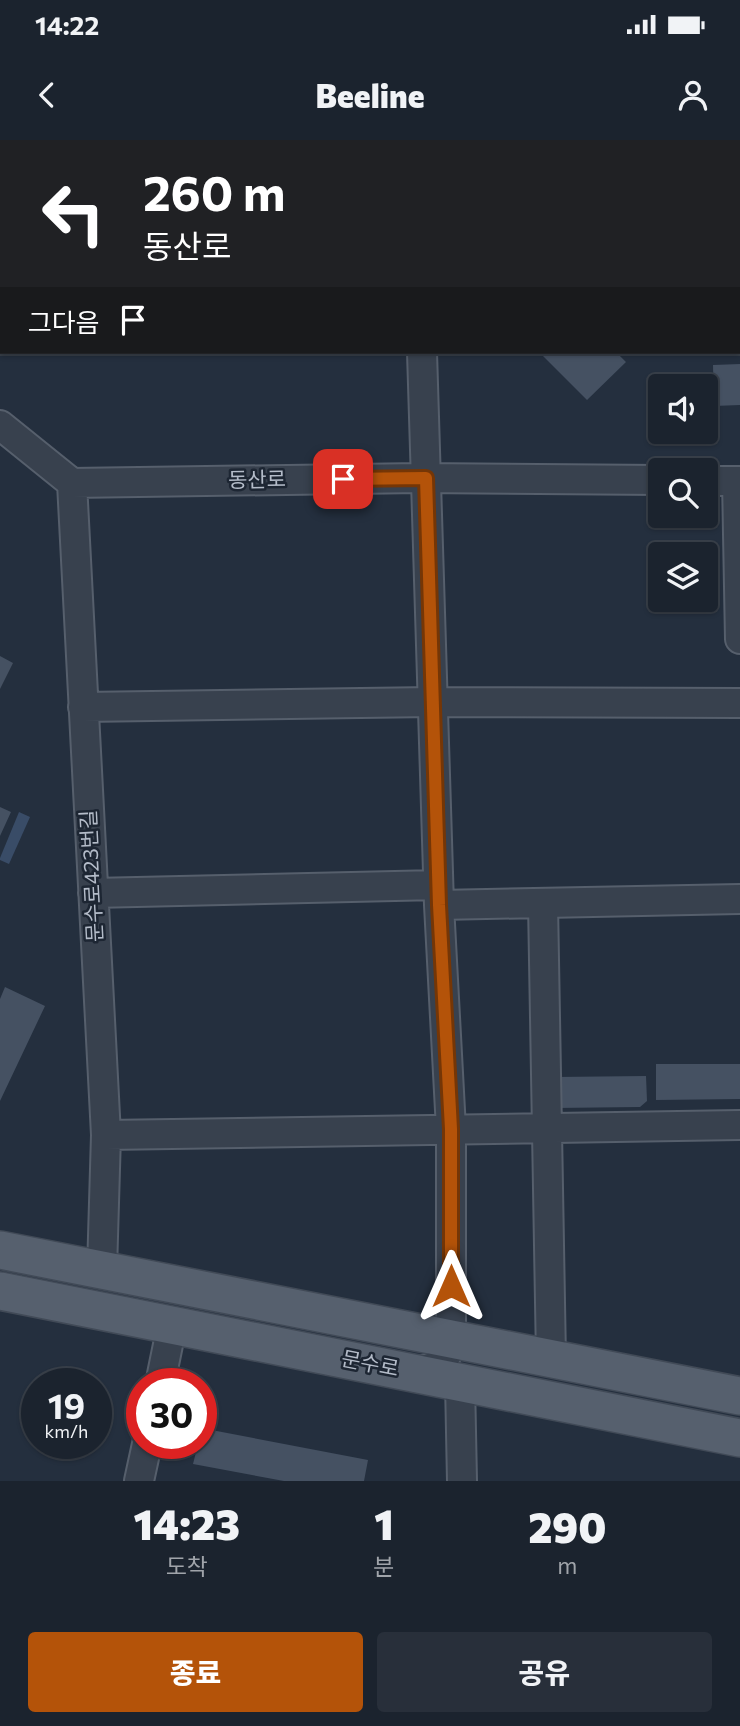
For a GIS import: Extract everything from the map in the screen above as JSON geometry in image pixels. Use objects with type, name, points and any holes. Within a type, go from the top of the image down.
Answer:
[{"type":"main road","name":"문수로","points":[[0,1250],[740,1396]]},
{"type":"main road","name":"문수로","points":[[0,1291],[740,1438]]},
{"type":"main road","points":[[623,1414],[586,1401],[578,1393],[578,1384],[585,1377],[596,1373],[633,1375]]},
{"type":"street","points":[[410,1372],[426,1370],[439,1364],[448,1354],[451,1339],[451,1129],[438,895],[422,354]]},
{"type":"street","points":[[0,425],[72,483]]},
{"type":"street","name":"동산로","points":[[72,483],[426,478],[648,480]]},
{"type":"street","points":[[718,481],[738,481],[740,639]]},
{"type":"street","name":"문수로423번길","points":[[72,483],[106,1135],[102,1270]]},
{"type":"street","points":[[83,707],[432,702],[740,703]]},
{"type":"street","points":[[93,893],[438,895],[543,903],[740,899]]},
{"type":"street","points":[[543,903],[551,1359]]},
{"type":"street","points":[[106,1135],[740,1125]]},
{"type":"street","points":[[164,1368],[173,1325]]},
{"type":"street","points":[[460,1382],[462,1481]]},
{"type":"street","points":[[139,1481],[144,1459]]},
{"type":"water","points":[[19,812],[30,817],[9,864],[0,858]]},
{"type":"building","points":[[541,354],[618,354],[626,362],[587,400]]},
{"type":"building","points":[[740,364],[740,405],[718,406],[718,374],[713,374],[713,365]]},
{"type":"building","points":[[0,656],[13,663],[0,689]]},
{"type":"building","points":[[0,807],[11,812],[0,836]]},
{"type":"building","points":[[5,987],[45,1006],[0,1101],[0,999]]},
{"type":"building","points":[[656,1064],[740,1064],[740,1099],[656,1100]]},
{"type":"building","points":[[646,1076],[647,1101],[640,1107],[555,1108],[555,1077]]},
{"type":"building","points":[[217,1431],[368,1460],[364,1481],[284,1481],[193,1464],[194,1459],[217,1459]]},
{"type":"route","points":[[343,479],[426,478],[439,905],[451,1129],[451,1286]]}]
